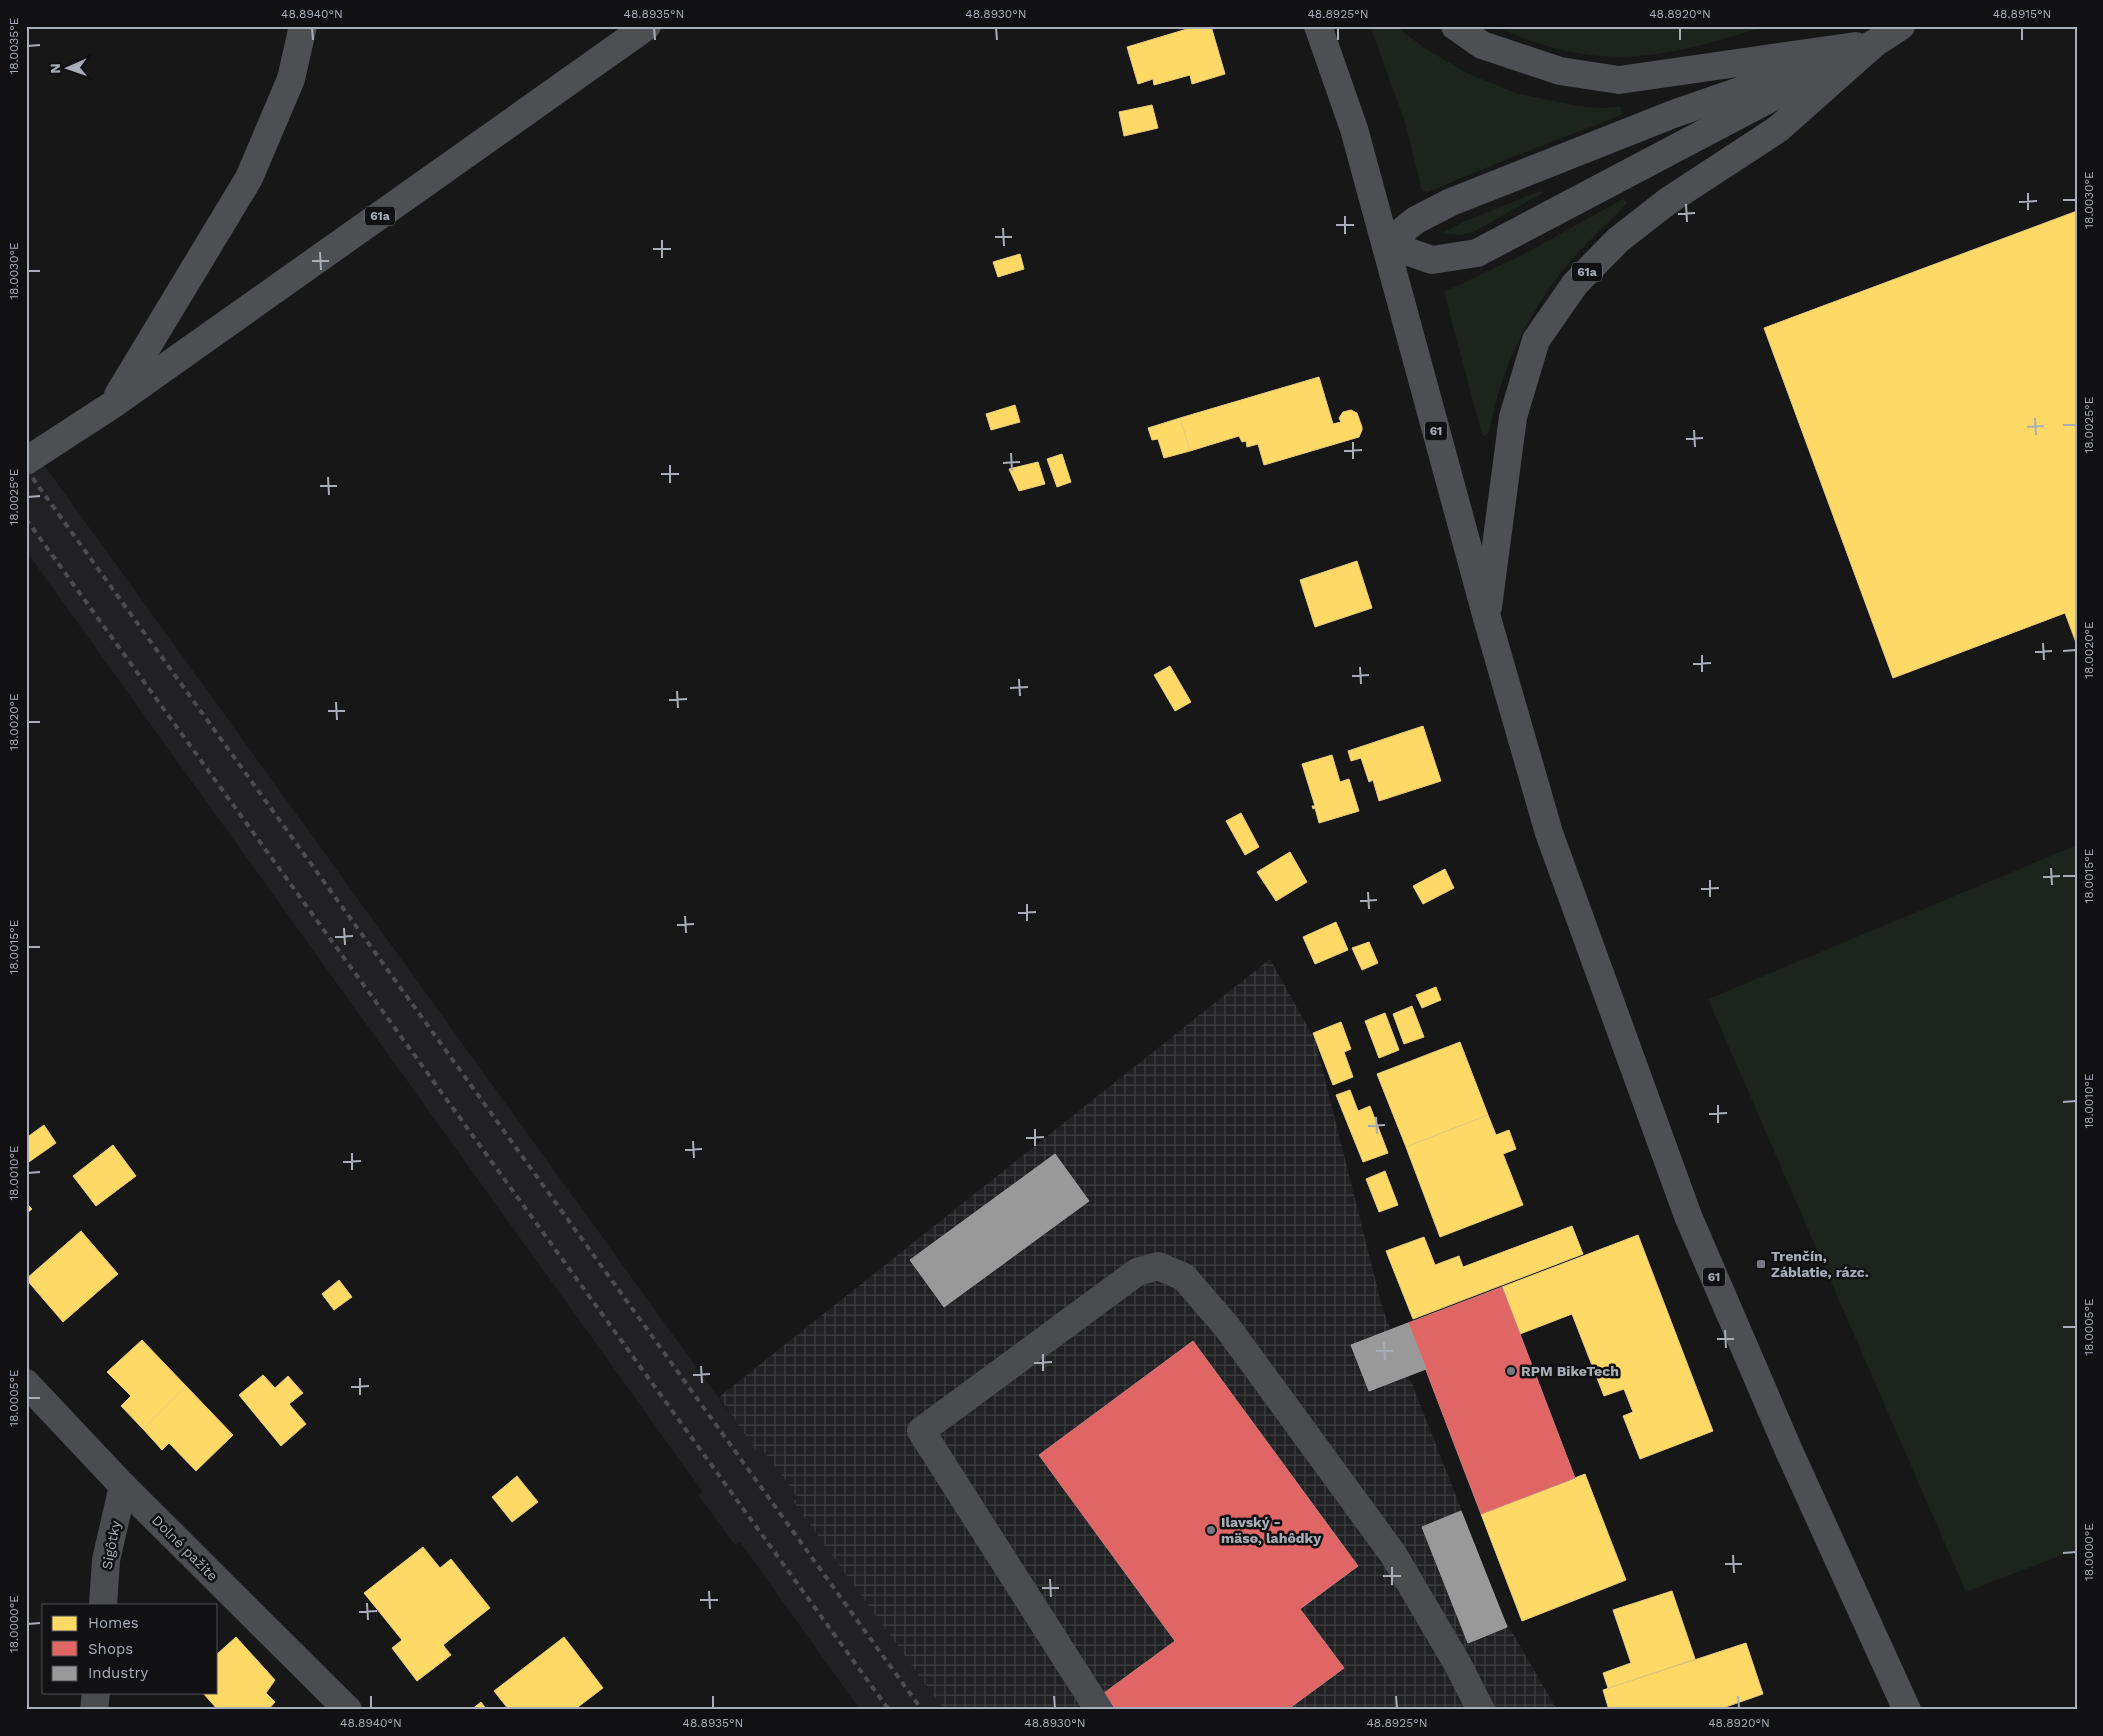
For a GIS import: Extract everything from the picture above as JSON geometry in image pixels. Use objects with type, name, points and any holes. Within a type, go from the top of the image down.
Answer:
[{"type":"main road","name":"61a","points":[[112,405],[249,178],[291,79],[303,26]]},
{"type":"main road","name":"61a","points":[[26,460],[112,405],[647,26]]},
{"type":"main road","name":"61","points":[[1318,26],[1354,129],[1486,618],[1549,833],[1688,1216],[1793,1460],[1907,1710]]},
{"type":"main road","name":"61a","points":[[1455,26],[1482,44],[1560,71],[1619,80],[1875,43]]},
{"type":"main road","name":"61a","points":[[1386,244],[1432,260],[1477,253],[1875,43],[1901,26]]},
{"type":"main road","name":"61a","points":[[1386,244],[1416,220],[1452,202],[1676,114],[1875,43]]},
{"type":"main road","name":"61a","points":[[1486,618],[1513,417],[1536,340],[1575,284],[1618,240],[1668,201],[1778,129],[1875,43]]},
{"type":"street","points":[[1099,1710],[921,1432],[1137,1272],[1158,1266],[1184,1277],[1227,1328],[1393,1554],[1457,1663],[1481,1710]]},
{"type":"street","name":"Dolné pažite","points":[[26,1383],[123,1486],[348,1710]]},
{"type":"street","name":"Sigôtky","points":[[103,1604],[106,1560],[123,1486]]},
{"type":"street","points":[[94,1710],[96,1694]]},
{"type":"shaded area","points":[[1370,26],[1395,26],[1426,49],[1469,74],[1516,93],[1577,106],[1620,107],[1622,115],[1428,192],[1422,191],[1405,122]]},
{"type":"shaded area","points":[[1497,26],[1766,26],[1685,49],[1659,54],[1607,56],[1550,47],[1503,30]]},
{"type":"shaded area","points":[[1540,191],[1543,193],[1473,232],[1459,235],[1442,233],[1468,220]]},
{"type":"shaded area","points":[[1623,199],[1627,203],[1569,263],[1529,321],[1518,342],[1501,385],[1490,430],[1486,436],[1482,435],[1444,292],[1526,253]]},
{"type":"shaded area","points":[[26,440],[757,1451],[762,1449],[798,1498],[794,1501],[944,1710],[860,1710],[740,1542],[735,1545],[698,1495],[702,1491],[26,551]]},
{"type":"shaded area","points":[[2077,845],[2077,1549],[1966,1592],[1708,999]]},
{"type":"shaded area","points":[[1270,959],[1315,1040],[1383,1310],[1504,1618],[1557,1710],[944,1710],[793,1501],[798,1498],[762,1449],[757,1452],[719,1397]]},
{"type":"building: Homes","points":[[1197,26],[1211,26],[1225,74],[1192,84],[1190,75],[1154,85],[1153,79],[1138,84],[1127,47]]},
{"type":"building: Homes","points":[[1152,105],[1158,128],[1124,136],[1119,112]]},
{"type":"building: Homes","points":[[2077,211],[2077,645],[2065,613],[1893,678],[1764,328]]},
{"type":"building: Homes","points":[[1020,254],[1024,269],[998,277],[993,262]]},
{"type":"building: Homes","points":[[1319,377],[1333,424],[1341,422],[1339,418],[1343,412],[1351,410],[1357,413],[1362,427],[1359,437],[1264,465],[1258,444],[1247,447],[1246,441],[1242,442],[1239,436],[1190,451],[1180,418]]},
{"type":"building: Homes","points":[[1015,405],[1020,422],[991,430],[986,414]]},
{"type":"building: Homes","points":[[1180,418],[1190,451],[1164,458],[1158,439],[1152,440],[1148,428]]},
{"type":"building: Homes","points":[[1062,454],[1071,482],[1057,487],[1047,459]]},
{"type":"building: Homes","points":[[1038,462],[1045,484],[1019,491],[1009,469]]},
{"type":"building: Homes","points":[[1357,561],[1372,608],[1315,627],[1300,580]]},
{"type":"building: Homes","points":[[1170,666],[1191,702],[1175,711],[1154,675]]},
{"type":"building: Homes","points":[[1423,726],[1441,781],[1379,801],[1373,780],[1369,782],[1361,758],[1351,761],[1348,751]]},
{"type":"building: Homes","points":[[1332,755],[1340,782],[1349,779],[1359,811],[1319,823],[1315,808],[1313,809],[1312,806],[1315,806],[1302,764]]},
{"type":"building: Homes","points":[[1241,813],[1259,847],[1245,855],[1226,821]]},
{"type":"building: Homes","points":[[1290,852],[1307,882],[1276,901],[1257,872]]},
{"type":"building: Homes","points":[[1445,869],[1454,888],[1423,904],[1413,886]]},
{"type":"building: Homes","points":[[1336,922],[1348,950],[1315,964],[1303,937]]},
{"type":"building: Homes","points":[[1369,942],[1378,963],[1362,970],[1352,948]]},
{"type":"building: Homes","points":[[1436,987],[1441,1000],[1422,1008],[1416,995]]},
{"type":"building: Homes","points":[[1412,1006],[1424,1037],[1404,1044],[1393,1014]]},
{"type":"building: Homes","points":[[1385,1013],[1399,1050],[1379,1058],[1365,1021]]},
{"type":"building: Homes","points":[[1341,1022],[1351,1049],[1344,1052],[1353,1077],[1333,1085],[1313,1033]]},
{"type":"building: Homes","points":[[1460,1042],[1488,1115],[1406,1147],[1377,1074]]},
{"type":"building: Homes","points":[[1350,1090],[1358,1111],[1370,1106],[1388,1153],[1363,1162],[1336,1095]]},
{"type":"building: Homes","points":[[1488,1115],[1496,1135],[1509,1130],[1516,1149],[1503,1154],[1523,1205],[1440,1237],[1406,1147]]},
{"type":"building: Homes","points":[[44,1125],[56,1143],[26,1164],[26,1138]]},
{"type":"building: Homes","points":[[113,1145],[136,1176],[96,1206],[73,1176]]},
{"type":"building: Homes","points":[[1385,1171],[1398,1205],[1379,1212],[1366,1179]]},
{"type":"building: Homes","points":[[26,1203],[32,1209],[26,1214]]},
{"type":"building: Homes","points":[[1572,1226],[1583,1254],[1413,1319],[1386,1251],[1424,1237],[1435,1265],[1459,1256],[1463,1267]]},
{"type":"building: Homes","points":[[81,1231],[118,1274],[63,1322],[26,1279]]},
{"type":"building: Homes","points":[[1638,1235],[1713,1431],[1640,1459],[1623,1416],[1633,1412],[1624,1389],[1604,1396],[1572,1314],[1520,1334],[1502,1287]]},
{"type":"building: Homes","points":[[339,1280],[352,1297],[334,1310],[322,1294]]},
{"type":"building: Homes","points":[[142,1340],[186,1386],[143,1429],[121,1406],[131,1396],[107,1372]]},
{"type":"building: Homes","points":[[263,1375],[275,1388],[288,1376],[303,1393],[289,1404],[306,1424],[281,1446],[239,1395]]},
{"type":"building: Homes","points":[[186,1386],[233,1435],[196,1471],[169,1443],[162,1450],[143,1429]]},
{"type":"building: Homes","points":[[1585,1474],[1626,1580],[1522,1621],[1481,1514]]},
{"type":"building: Homes","points":[[517,1476],[538,1502],[512,1522],[492,1497]]},
{"type":"building: Homes","points":[[423,1547],[440,1568],[451,1559],[490,1608],[443,1645],[451,1655],[417,1681],[392,1648],[402,1640],[364,1593]]},
{"type":"building: Homes","points":[[1672,1591],[1695,1659],[1608,1688],[1603,1673],[1631,1663],[1613,1610]]},
{"type":"building: Homes","points":[[236,1637],[275,1680],[266,1693],[275,1702],[268,1710],[218,1710],[204,1694],[218,1694],[218,1653]]},
{"type":"building: Homes","points":[[564,1637],[603,1688],[574,1710],[509,1710],[494,1691]]},
{"type":"building: Homes","points":[[1746,1643],[1763,1694],[1717,1710],[1609,1710],[1603,1690]]},
{"type":"building: Homes","points":[[481,1702],[487,1710],[471,1710]]},
{"type":"building: Shops","points":[[1502,1287],[1575,1478],[1481,1514],[1408,1323]]},
{"type":"building: Shops","points":[[1193,1341],[1358,1566],[1300,1609],[1344,1668],[1287,1710],[1116,1710],[1104,1693],[1175,1641],[1039,1455]]},
{"type":"building: Industry","points":[[1055,1154],[1089,1201],[944,1307],[910,1260]]},
{"type":"building: Industry","points":[[1408,1323],[1426,1369],[1369,1391],[1351,1345]]},
{"type":"building: Industry","points":[[1461,1511],[1507,1627],[1468,1643],[1422,1527]]},
{"type":"railway","points":[[26,469],[922,1710]]},
{"type":"railway","points":[[26,519],[889,1710]]},
{"type":"place","name":"Trenčín, Záblatie, rázc.","points":[[1761,1264]]},
{"type":"place","name":"RPM BikeTech","points":[[1511,1371]]},
{"type":"place","name":"Ilavský - mäso, lahôdky","points":[[1211,1530]]}]
